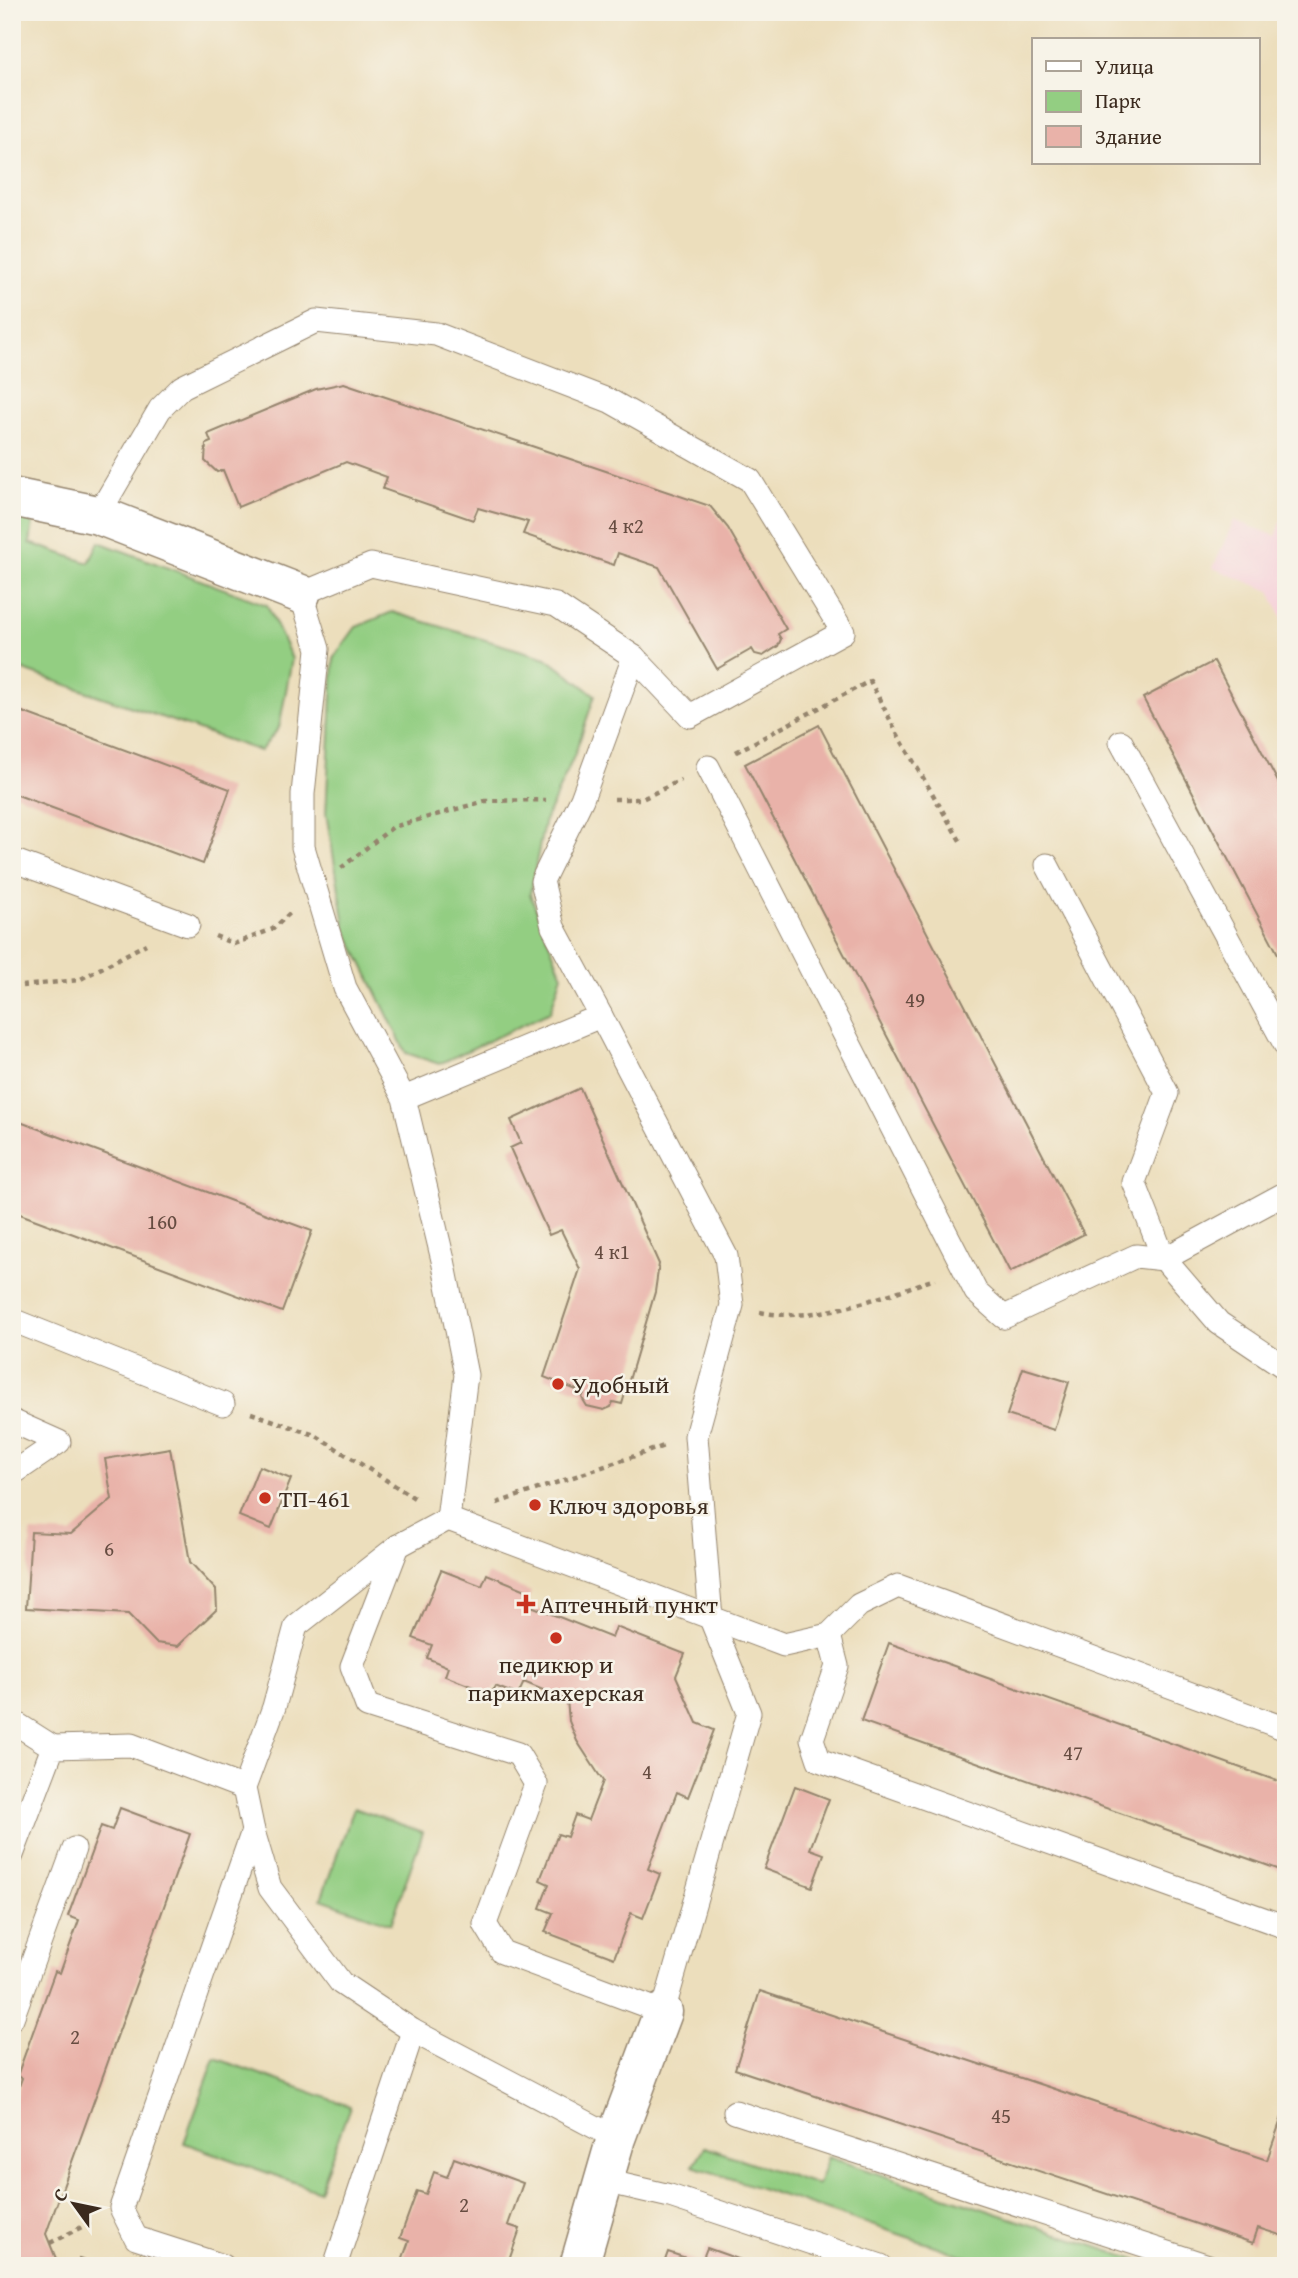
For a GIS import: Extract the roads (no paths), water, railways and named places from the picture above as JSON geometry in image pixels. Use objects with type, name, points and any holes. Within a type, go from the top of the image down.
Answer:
[{"type":"street","points":[[12,496],[98,515],[301,594]]},
{"type":"street","points":[[579,2266],[616,2138],[663,2012]]},
{"type":"lane","points":[[98,515],[160,409],[182,387],[316,321],[436,334],[610,401],[750,480],[843,632],[690,716],[634,657],[556,605],[371,565],[301,594],[318,649],[303,794],[303,847],[345,988],[404,1098],[443,1260],[466,1375],[448,1519]]},
{"type":"lane","points":[[398,1546],[352,1666],[367,1706],[517,1754],[536,1784],[485,1924],[502,1952],[663,2012],[749,1713],[711,1619],[696,1436],[732,1305],[726,1256],[553,927],[542,881],[582,799],[634,657]]},
{"type":"lane","points":[[1121,742],[1286,1046]]},
{"type":"lane","points":[[708,767],[976,1292],[1004,1317],[1136,1256],[1164,1259],[1286,1193]]},
{"type":"lane","points":[[12,860],[188,925]]},
{"type":"lane","points":[[1047,865],[1167,1093],[1134,1182],[1164,1259],[1219,1323],[1286,1368]]},
{"type":"lane","points":[[404,1098],[601,1016]]},
{"type":"lane","points":[[12,1321],[223,1404]]},
{"type":"lane","points":[[12,1421],[60,1442],[12,1474]]},
{"type":"lane","points":[[616,2138],[414,2031],[341,1983],[270,1888],[253,1831],[244,1788],[274,1707],[296,1626],[398,1546],[448,1519],[784,1645],[829,1635],[859,1605],[898,1586],[1286,1729]]},
{"type":"lane","points":[[829,1635],[836,1666],[812,1739],[819,1760],[1286,1927]]},
{"type":"lane","points":[[12,1721],[53,1747],[131,1745],[244,1788]]},
{"type":"lane","points":[[12,1855],[53,1747]]},
{"type":"lane","points":[[223,2266],[136,2238],[121,2208],[253,1831]]},
{"type":"lane","points":[[12,2018],[74,1849]]},
{"type":"lane","points":[[335,2266],[414,2031]]},
{"type":"lane","points":[[735,2112],[1208,2266]]},
{"type":"lane","points":[[605,2181],[670,2196],[881,2266]]},
{"type":"place","name":"Удобный","points":[[558,1384]]},
{"type":"place","name":"ТП-461","points":[[265,1498]]},
{"type":"place","name":"Ключ здоровья","points":[[535,1505]]},
{"type":"place","name":"Аптечный пункт","points":[[526,1604]]},
{"type":"place","name":"педикюр и парикмахерская","points":[[556,1638]]}]
